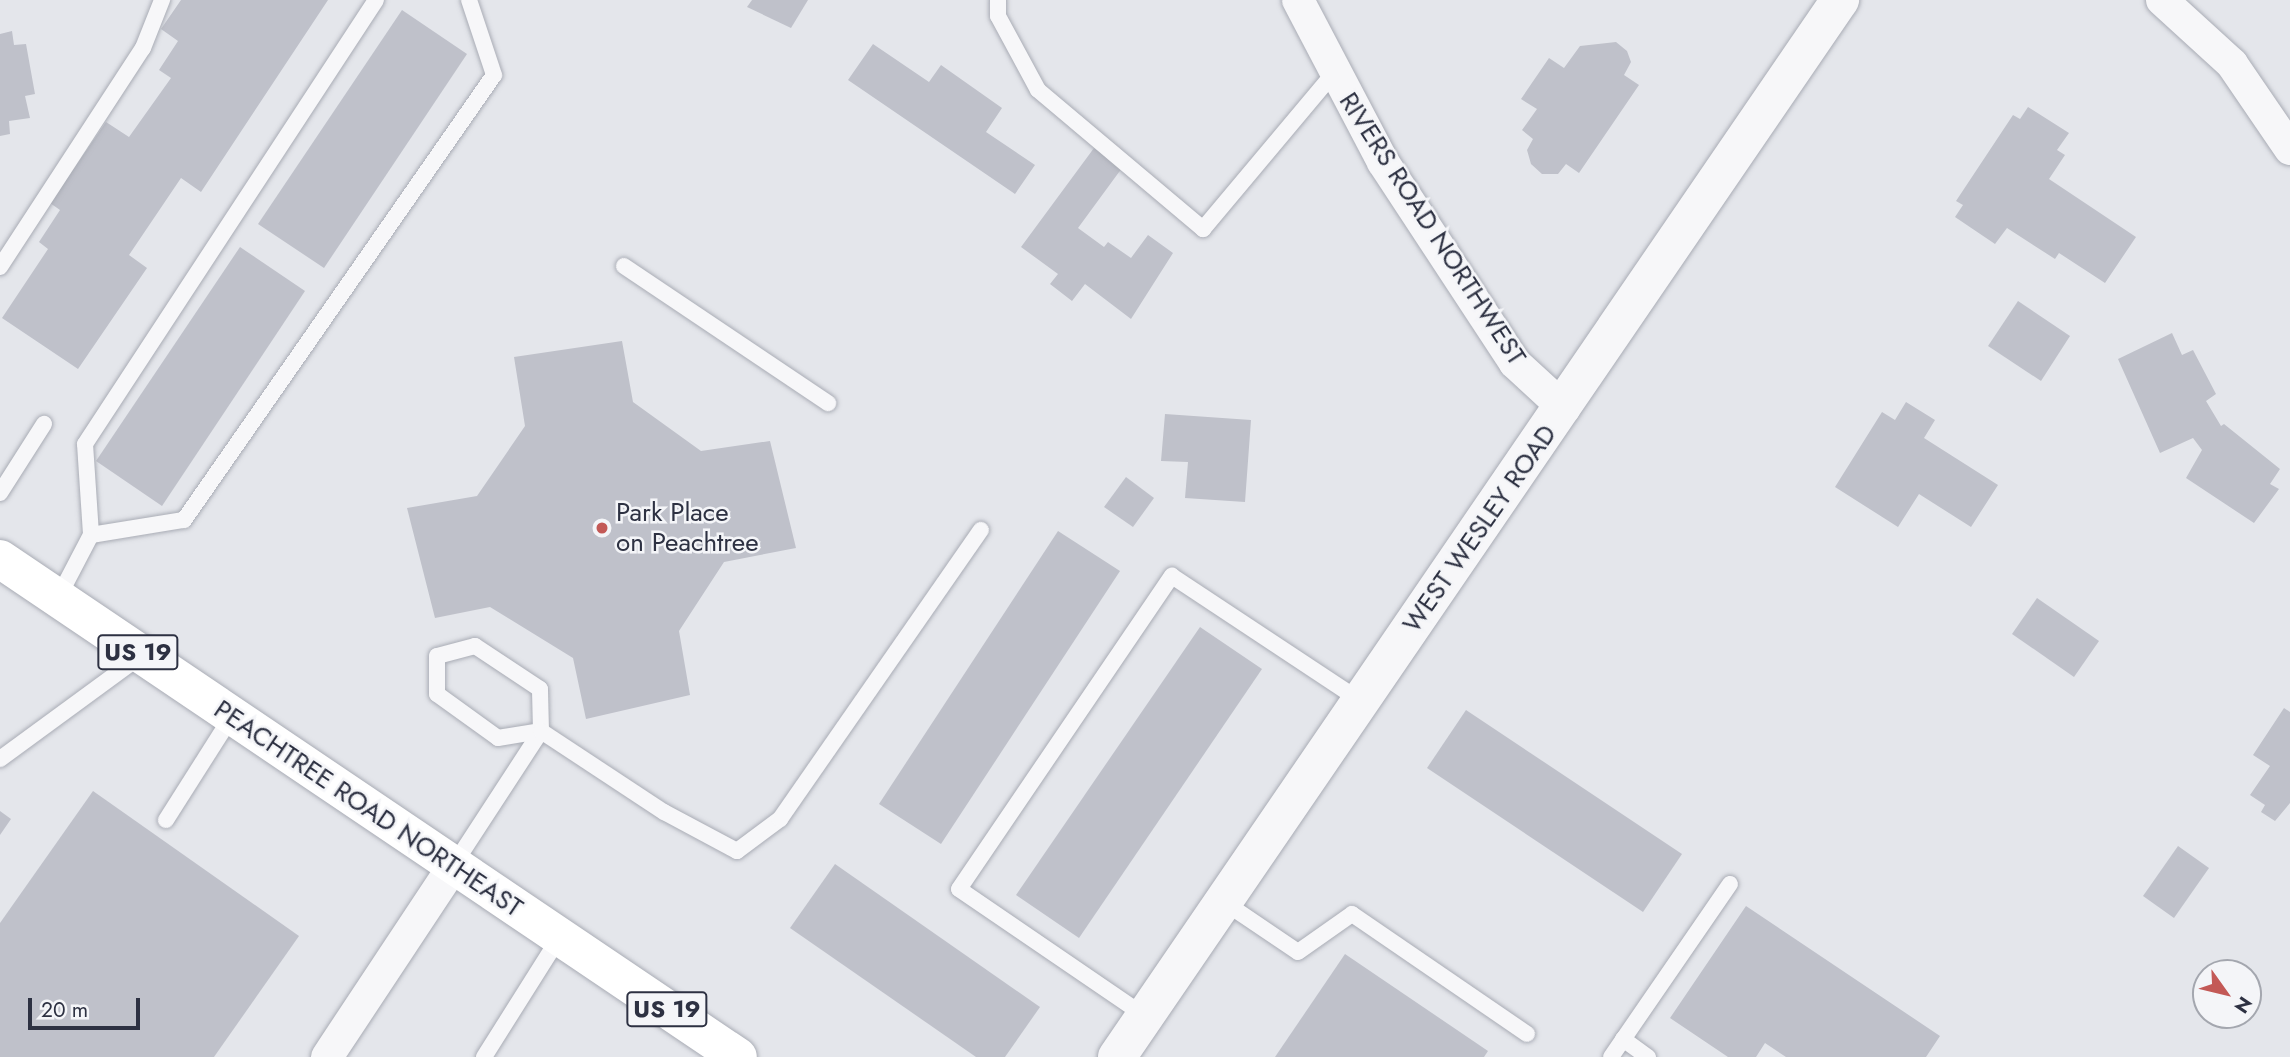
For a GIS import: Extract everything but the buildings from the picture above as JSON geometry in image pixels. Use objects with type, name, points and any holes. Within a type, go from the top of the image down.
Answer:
[{"type":"highway","name":"PEACHTREE ROAD NORTHEAST","points":[[0,559],[452,868],[738,1057]]},
{"type":"street","name":"RIVERS ROAD NORTHWEST","points":[[1298,0],[1383,162],[1515,363],[1564,408]]},
{"type":"street","name":"WEST WESLEY ROAD","points":[[1117,1057],[1564,408],[1840,0]]},
{"type":"street","points":[[2162,0],[2232,64],[2290,149]]},
{"type":"street","points":[[327,1057],[452,868]]},
{"type":"lane","points":[[0,267],[136,60],[162,0]]},
{"type":"lane","points":[[58,598],[91,535],[85,444],[376,0]]},
{"type":"lane","points":[[91,535],[184,520],[494,75],[469,0]]},
{"type":"lane","points":[[998,0],[998,16],[1038,90],[1203,229],[1334,73]]},
{"type":"lane","points":[[624,266],[828,403]]},
{"type":"lane","points":[[0,493],[44,424]]},
{"type":"lane","points":[[452,868],[541,731],[540,689],[475,646],[437,656],[437,694],[498,738],[541,731],[664,812],[737,851],[780,819],[981,530]]},
{"type":"lane","points":[[1145,1017],[959,890],[1172,576],[1361,701]]},
{"type":"lane","points":[[3,752],[142,655]]},
{"type":"lane","points":[[166,820],[232,716]]},
{"type":"lane","points":[[1611,1057],[1730,884]]},
{"type":"lane","points":[[1224,902],[1298,953],[1352,914],[1527,1034]]},
{"type":"lane","points":[[484,1057],[559,938]]},
{"type":"lane","points":[[1623,1039],[1648,1057]]},
{"type":"place","name":"Park Place on Peachtree","points":[[602,528]]}]
